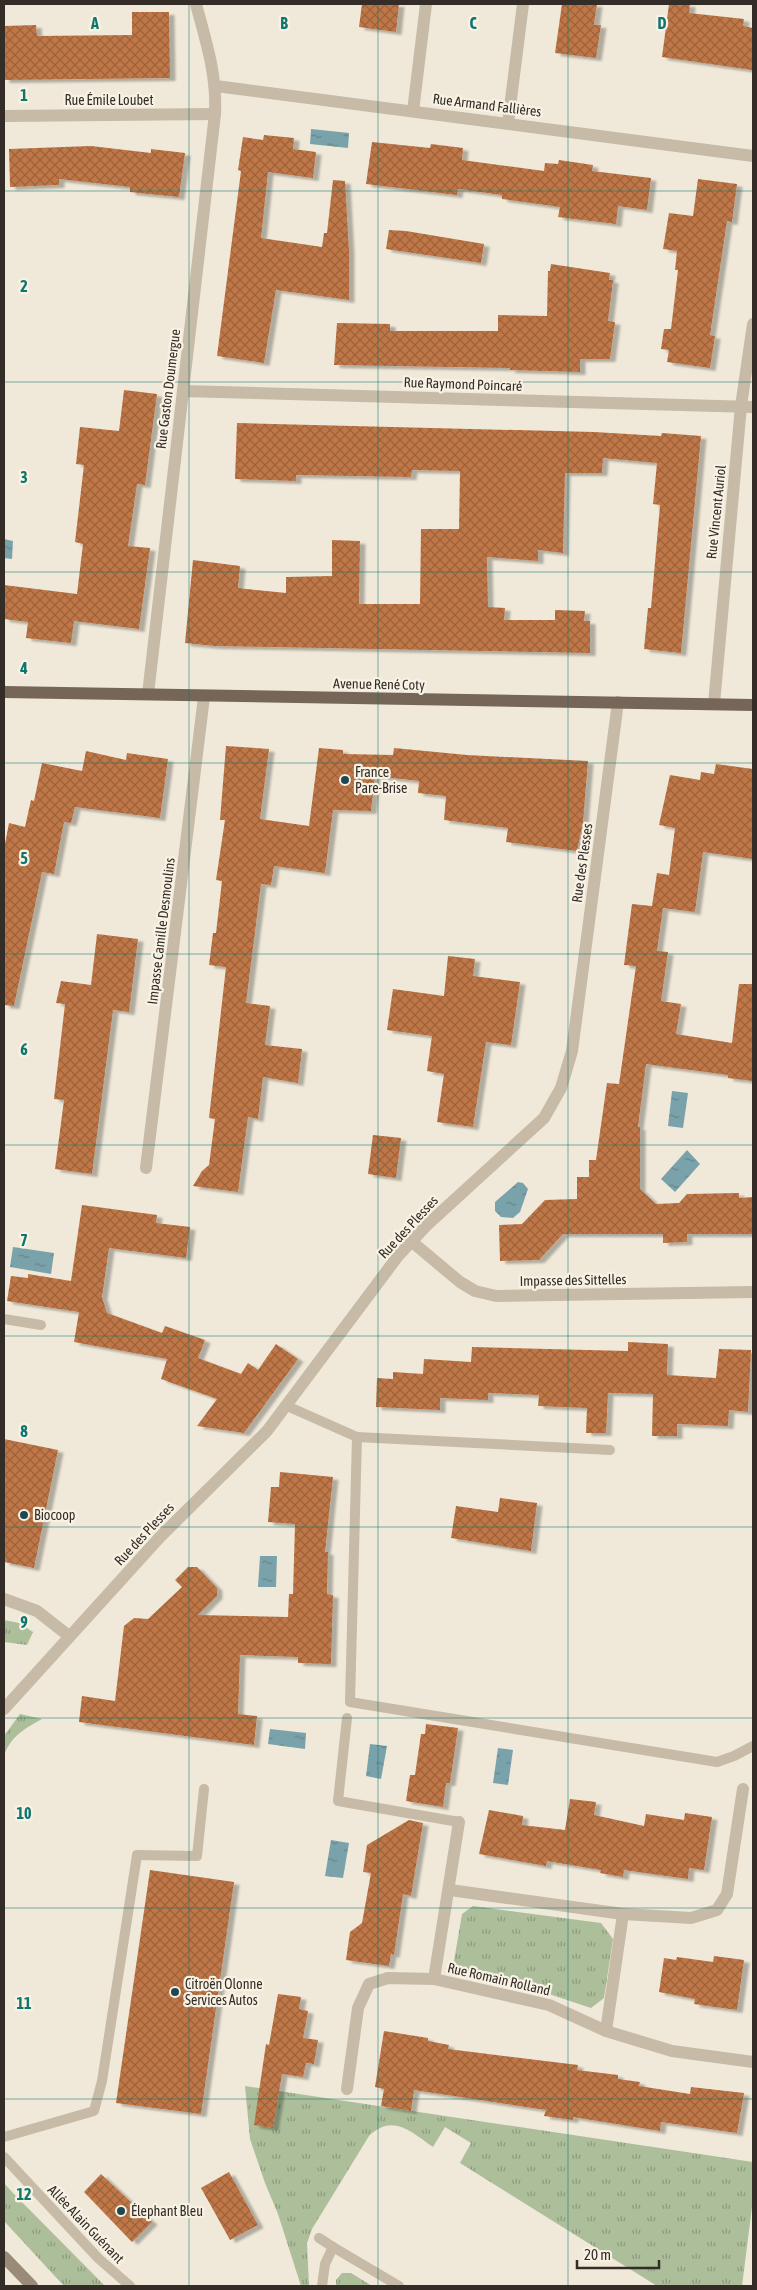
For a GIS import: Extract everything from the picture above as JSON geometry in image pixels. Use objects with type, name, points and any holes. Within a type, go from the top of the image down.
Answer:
[{"type":"main road","name":"Avenue René Coty","points":[[4,692],[148,694],[204,697],[753,705]]},
{"type":"main road","points":[[4,2257],[32,2286]]},
{"type":"street","name":"Rue Gaston Doumergue","points":[[148,694],[216,114],[216,86],[196,4]]},
{"type":"street","points":[[413,111],[426,4]]},
{"type":"street","points":[[508,123],[523,4]]},
{"type":"street","name":"Rue Armand Fallières","points":[[216,86],[753,156]]},
{"type":"street","name":"Rue Émile Loubet","points":[[4,116],[216,114]]},
{"type":"street","name":"Rue Vincent Auriol","points":[[714,704],[747,407],[753,324]]},
{"type":"street","name":"Rue Raymond Poincaré","points":[[183,391],[747,407]]},
{"type":"street","name":"Impasse Camille Desmoulins","points":[[146,1168],[204,697]]},
{"type":"street","name":"Rue des Plesses","points":[[4,1709],[160,1537],[267,1431],[411,1241],[544,1118],[562,1088],[572,1051],[618,702]]},
{"type":"street","name":"Impasse des Sittelles","points":[[411,1241],[460,1282],[475,1291],[496,1296],[753,1292]]},
{"type":"street","points":[[4,1599],[37,1611],[69,1636]]},
{"type":"street","points":[[450,1890],[623,1914],[691,1918],[717,1910],[727,1894],[743,1789]]},
{"type":"street","points":[[434,1979],[450,1890],[459,1822]]},
{"type":"street","points":[[606,2031],[623,1914]]},
{"type":"street","name":"Rue Romain Rolland","points":[[347,2089],[358,2008],[369,1984],[388,1978],[434,1979],[548,2005],[606,2031],[672,2050],[753,2062]]},
{"type":"lane","points":[[4,1319],[41,1325]]},
{"type":"lane","points":[[287,1406],[357,1437],[610,1450]]},
{"type":"lane","points":[[357,1437],[350,1702],[717,1762],[753,1746]]},
{"type":"lane","points":[[347,1718],[338,1801],[459,1822]]},
{"type":"lane","points":[[4,2137],[94,2111],[102,2081],[137,1855],[197,1856],[204,1789]]},
{"type":"lane","name":"Allée Alain Guénant","points":[[4,2157],[98,2258],[130,2286]]},
{"type":"lane","points":[[319,2238],[399,2286]]},
{"type":"lane","points":[[322,2286],[325,2264],[333,2247]]},
{"type":"green space","points":[[4,1620],[19,1623],[33,1632],[27,1645],[4,1642]]},
{"type":"green space","points":[[20,1714],[42,1719],[14,1738],[4,1756],[4,1736]]},
{"type":"green space","points":[[473,1906],[601,1923],[613,1939],[604,1998],[591,2008],[537,1990],[463,1977],[454,1961],[462,1914]]},
{"type":"green space","points":[[245,2086],[753,2162],[753,2199],[742,2286],[657,2286],[460,2163],[471,2143],[445,2127],[433,2147],[402,2127],[394,2125],[378,2129],[369,2136],[312,2229],[307,2243],[309,2286],[301,2286],[278,2214],[250,2139]]},
{"type":"green space","points":[[4,2183],[105,2286],[64,2286],[4,2221]]},
{"type":"green space","points":[[342,2273],[351,2273],[372,2286],[336,2286],[336,2280]]},
{"type":"water","points":[[311,129],[349,133],[348,148],[310,144]]},
{"type":"water","points":[[4,539],[13,541],[12,559],[4,558]]},
{"type":"water","points":[[672,1091],[688,1093],[683,1128],[668,1126]]},
{"type":"water","points":[[687,1150],[700,1164],[675,1192],[661,1179]]},
{"type":"water","points":[[518,1182],[523,1183],[528,1189],[520,1212],[513,1218],[501,1217],[495,1211],[495,1202]]},
{"type":"water","points":[[13,1247],[54,1253],[51,1274],[10,1267]]},
{"type":"water","points":[[260,1556],[277,1556],[276,1587],[258,1587]]},
{"type":"water","points":[[270,1729],[306,1733],[305,1749],[268,1744]]},
{"type":"water","points":[[370,1744],[387,1746],[381,1779],[366,1776]]},
{"type":"water","points":[[498,1748],[513,1750],[508,1785],[493,1783]]},
{"type":"water","points":[[331,1840],[349,1843],[343,1878],[325,1876]]},
{"type":"building","points":[[362,4],[399,4],[396,32],[359,27]]},
{"type":"building","points":[[562,4],[597,4],[594,25],[601,25],[596,58],[555,53]]},
{"type":"building","points":[[669,4],[690,4],[689,13],[744,19],[743,26],[753,28],[752,70],[662,57]]},
{"type":"building","points":[[132,12],[169,12],[170,78],[4,80],[4,26],[36,25],[37,36],[132,35]]},
{"type":"building","points":[[264,135],[294,138],[293,149],[316,152],[313,178],[268,172],[261,238],[322,247],[324,233],[327,233],[333,180],[345,181],[349,251],[349,300],[276,290],[264,363],[217,356],[241,171],[238,170],[243,137],[263,140]]},
{"type":"building","points":[[372,142],[430,148],[431,144],[463,148],[462,160],[544,171],[545,163],[558,164],[559,160],[593,165],[592,171],[651,178],[647,210],[618,206],[616,224],[558,217],[560,207],[502,199],[502,195],[458,189],[457,195],[366,184]]},
{"type":"building","points":[[91,146],[151,153],[151,149],[185,153],[179,197],[130,192],[130,187],[59,179],[59,185],[10,187],[9,149]]},
{"type":"building","points":[[698,179],[737,184],[732,222],[727,221],[710,335],[715,336],[710,368],[667,362],[669,350],[661,349],[664,329],[671,329],[678,270],[675,270],[677,251],[663,249],[669,213],[693,216]]},
{"type":"building","points":[[389,230],[484,244],[481,263],[386,249]]},
{"type":"building","points":[[551,264],[610,273],[609,280],[613,280],[608,321],[615,322],[610,359],[580,359],[580,372],[510,370],[510,368],[334,365],[337,323],[390,324],[390,331],[498,331],[498,315],[547,316],[548,271],[550,271]]},
{"type":"building","points":[[124,390],[157,394],[145,485],[137,484],[128,546],[150,548],[139,629],[74,621],[71,643],[26,638],[28,622],[4,619],[4,585],[77,594],[83,544],[75,542],[84,465],[76,464],[80,427],[119,431]]},
{"type":"building","points":[[237,423],[594,432],[661,436],[662,433],[701,436],[681,653],[644,649],[648,608],[651,608],[660,505],[653,504],[657,463],[603,458],[602,473],[565,473],[563,553],[538,550],[538,561],[487,557],[488,607],[505,608],[504,620],[555,620],[555,610],[585,611],[584,621],[590,621],[590,653],[215,646],[185,643],[193,560],[240,566],[238,588],[286,593],[286,577],[332,576],[332,540],[360,541],[359,604],[420,604],[421,529],[459,529],[460,471],[412,470],[411,477],[296,475],[296,481],[235,479]]},
{"type":"building","points":[[226,746],[269,749],[260,819],[309,826],[319,748],[343,750],[343,754],[393,755],[394,748],[467,755],[588,761],[583,822],[577,851],[506,842],[508,828],[444,820],[446,796],[418,793],[419,781],[375,776],[371,811],[333,810],[325,873],[274,866],[271,885],[261,884],[246,1003],[270,1006],[265,1045],[302,1049],[298,1083],[263,1077],[258,1119],[248,1117],[238,1192],[193,1186],[202,1171],[209,1165],[215,1119],[209,1118],[226,967],[209,965],[213,933],[216,933],[222,881],[216,880],[225,820],[220,820]]},
{"type":"building","points":[[86,751],[126,760],[127,753],[168,759],[160,818],[75,807],[71,823],[64,822],[54,874],[42,872],[14,1006],[4,1005],[4,849],[9,823],[25,827],[31,800],[34,801],[42,763],[82,771]]},
{"type":"building","points":[[716,764],[753,769],[753,859],[703,852],[695,912],[663,908],[657,951],[668,952],[661,1001],[681,1004],[676,1034],[732,1043],[739,984],[753,984],[753,1081],[728,1078],[728,1075],[646,1064],[638,1127],[640,1127],[640,1189],[656,1204],[679,1203],[687,1194],[739,1193],[739,1198],[753,1197],[753,1234],[687,1234],[687,1242],[663,1243],[663,1234],[563,1234],[539,1260],[500,1261],[499,1225],[522,1224],[545,1200],[577,1199],[577,1177],[589,1177],[589,1160],[596,1160],[607,1083],[619,1084],[636,966],[624,965],[632,904],[652,906],[657,873],[669,875],[675,828],[659,825],[670,775],[700,780],[701,772],[714,774]]},
{"type":"building","points":[[97,934],[138,939],[129,1012],[113,1010],[92,1174],[55,1169],[64,1100],[54,1099],[65,1004],[56,1003],[61,981],[91,985]]},
{"type":"building","points":[[448,956],[475,959],[473,976],[520,982],[511,1045],[486,1042],[473,1127],[437,1122],[444,1074],[427,1071],[432,1036],[387,1030],[393,989],[444,996]]},
{"type":"building","points":[[373,1135],[401,1138],[396,1178],[368,1174]]},
{"type":"building","points":[[82,1205],[157,1215],[156,1223],[190,1227],[186,1258],[109,1248],[102,1297],[107,1313],[162,1333],[165,1326],[205,1340],[198,1358],[241,1374],[248,1363],[258,1370],[276,1344],[298,1359],[244,1433],[197,1426],[217,1399],[161,1379],[167,1359],[74,1342],[79,1312],[7,1301],[11,1276],[28,1278],[28,1274],[71,1281]]},
{"type":"building","points":[[628,1342],[668,1344],[667,1375],[716,1378],[719,1349],[751,1350],[748,1412],[729,1410],[728,1426],[677,1424],[677,1436],[652,1436],[653,1394],[608,1393],[606,1433],[586,1433],[587,1408],[538,1406],[539,1395],[488,1393],[488,1400],[440,1398],[440,1410],[376,1407],[377,1378],[393,1379],[393,1372],[423,1374],[424,1359],[471,1362],[472,1347],[628,1351]]},
{"type":"building","name":"Biocoop","points":[[4,1439],[58,1450],[34,1568],[4,1562]]},
{"type":"building","points":[[280,1472],[333,1477],[325,1552],[328,1552],[327,1594],[333,1595],[331,1664],[298,1663],[298,1657],[240,1655],[238,1714],[257,1716],[254,1745],[79,1722],[82,1696],[115,1701],[124,1626],[134,1618],[148,1619],[182,1587],[175,1580],[188,1567],[197,1567],[217,1588],[217,1596],[198,1615],[288,1617],[289,1594],[293,1594],[295,1524],[268,1522],[271,1487],[279,1487]]},
{"type":"building","points":[[500,1498],[537,1503],[531,1551],[451,1538],[456,1506],[498,1512]]},
{"type":"building","points":[[426,1724],[458,1728],[450,1783],[446,1783],[443,1807],[406,1801],[410,1775],[415,1775],[421,1734],[425,1734]]},
{"type":"building","points":[[570,1799],[596,1802],[594,1815],[644,1826],[646,1814],[684,1820],[685,1813],[712,1817],[704,1870],[689,1868],[688,1879],[624,1870],[623,1877],[600,1873],[601,1870],[547,1861],[546,1866],[479,1854],[489,1810],[523,1816],[522,1825],[565,1830]]},
{"type":"building","points":[[409,1820],[423,1823],[411,1896],[403,1894],[394,1955],[391,1954],[389,1966],[346,1960],[350,1932],[362,1923],[371,1873],[363,1872],[367,1845]]},
{"type":"building","name":"Citroën Olonne Services Autos","points":[[150,1870],[234,1882],[201,2114],[116,2103]]},
{"type":"building","points":[[714,1956],[744,1960],[737,2010],[694,2004],[695,1999],[659,1992],[664,1958],[676,1960],[677,1957],[713,1962]]},
{"type":"building","points":[[278,1994],[301,1997],[299,2009],[308,2011],[303,2038],[318,2040],[314,2064],[306,2063],[303,2077],[282,2074],[273,2128],[254,2125],[266,2044],[269,2045]]},
{"type":"building","points":[[384,2031],[428,2038],[428,2041],[449,2045],[448,2049],[578,2065],[577,2070],[618,2075],[618,2079],[640,2082],[639,2086],[690,2094],[691,2087],[744,2093],[737,2133],[661,2122],[660,2131],[573,2117],[573,2120],[544,2116],[546,2110],[414,2090],[411,2111],[381,2106],[384,2089],[375,2087]]},
{"type":"building","points":[[229,2172],[258,2225],[230,2240],[201,2188]]},
{"type":"building","name":"Élephant Bleu","points":[[101,2174],[152,2222],[132,2242],[84,2192]]},
{"type":"place","name":"France Pare-Brise","points":[[345,780]]},
{"type":"place","name":"Biocoop","points":[[24,1515]]},
{"type":"place","name":"Citroën Olonne Services Autos","points":[[175,1992]]},
{"type":"place","name":"Élephant Bleu","points":[[121,2211]]}]
